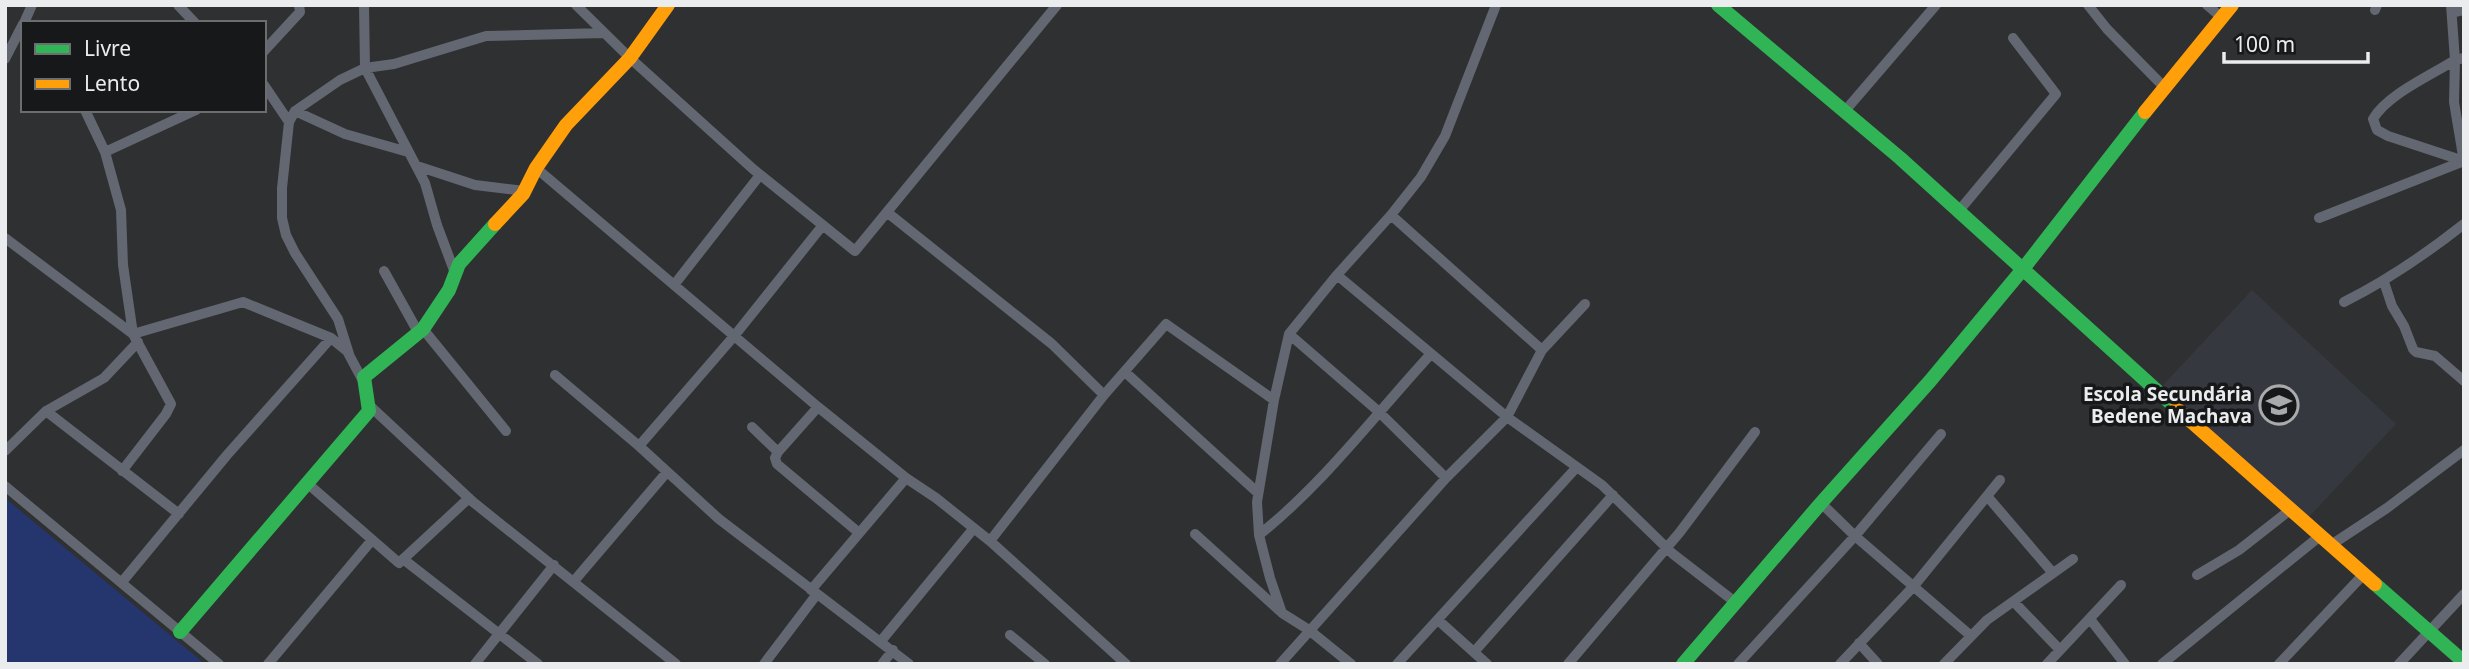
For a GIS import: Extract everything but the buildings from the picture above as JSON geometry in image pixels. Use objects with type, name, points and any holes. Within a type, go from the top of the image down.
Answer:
[{"type":"street","points":[[24,21],[32,5]]},
{"type":"street","points":[[178,5],[193,21]]},
{"type":"street","points":[[266,49],[300,12],[299,5]]},
{"type":"street","points":[[365,5],[365,68],[425,183],[454,273]]},
{"type":"street","points":[[576,5],[629,58],[760,175],[855,251],[1055,9],[1043,5]]},
{"type":"street","points":[[363,381],[367,374],[421,330],[449,290],[459,264],[525,191],[536,168],[566,125],[629,58],[668,5]]},
{"type":"street","points":[[1282,613],[1259,535],[1258,493],[1289,334],[1421,177],[1445,136],[1496,5]]},
{"type":"street","points":[[1718,5],[1900,158],[2290,510],[2464,662]]},
{"type":"street","points":[[1844,112],[1936,5]]},
{"type":"street","points":[[2207,5],[2221,17]]},
{"type":"street","points":[[1683,664],[1735,601],[1930,381],[2023,269],[2164,86],[2232,5]]},
{"type":"street","points":[[2091,6],[2107,29],[2164,86]]},
{"type":"street","points":[[2464,10],[2451,9],[2459,59],[2455,102],[2464,161]]},
{"type":"street","points":[[180,632],[369,411],[370,405],[363,381],[349,354],[338,319],[286,235],[282,218],[282,188],[289,122],[295,111],[340,79],[365,68],[394,64],[486,36],[604,33]]},
{"type":"street","points":[[1958,212],[2056,94],[2013,38]]},
{"type":"street","points":[[5,59],[19,43]]},
{"type":"street","points":[[2459,59],[2379,108],[2373,119],[2377,130],[2388,136],[2464,161]]},
{"type":"street","points":[[266,88],[289,122]]},
{"type":"street","points":[[295,111],[345,134],[408,152]]},
{"type":"street","points":[[86,112],[105,152],[123,220],[122,264],[135,338],[170,401],[171,408],[122,471]]},
{"type":"street","points":[[105,152],[192,112]]},
{"type":"street","points":[[2319,218],[2464,161]]},
{"type":"street","points":[[417,166],[475,185],[525,191]]},
{"type":"street","points":[[536,168],[818,407],[990,541],[1126,664]]},
{"type":"street","points":[[674,285],[760,175]]},
{"type":"street","points":[[888,213],[996,302],[1052,344],[1104,395]]},
{"type":"street","points":[[1391,215],[1542,350]]},
{"type":"street","points":[[2344,302],[2384,282],[2432,250],[2464,224]]},
{"type":"street","points":[[639,446],[735,335],[823,225]]},
{"type":"street","points":[[5,238],[135,338]]},
{"type":"street","points":[[384,271],[421,330],[506,431]]},
{"type":"street","points":[[1336,275],[1507,417],[1613,495],[1667,545],[1673,554],[1735,601]]},
{"type":"street","points":[[2384,282],[2392,306],[2413,349],[2435,356],[2464,380]]},
{"type":"street","points":[[5,451],[46,411],[104,377],[135,338],[243,302],[331,338],[349,354]]},
{"type":"street","points":[[1280,664],[1447,478],[1507,417],[1542,350],[1585,304]]},
{"type":"street","points":[[990,541],[1104,395],[1166,324],[1274,400]]},
{"type":"street","points":[[1289,334],[1378,411],[1447,478]]},
{"type":"street","points":[[122,582],[227,455],[331,338]]},
{"type":"street","points":[[1259,535],[1339,459],[1378,411],[1430,355]]},
{"type":"street","points":[[1125,372],[1258,493]]},
{"type":"street","points":[[555,375],[719,519],[909,664]]},
{"type":"street","points":[[370,405],[469,498],[676,664]]},
{"type":"street","points":[[818,407],[775,458],[777,464],[858,532]]},
{"type":"street","points":[[46,411],[179,514]]},
{"type":"street","points":[[752,427],[778,452]]},
{"type":"street","points":[[1568,664],[1667,545],[1755,432]]},
{"type":"street","points":[[1738,664],[1855,536],[1941,433]]},
{"type":"street","points":[[2162,664],[2226,612],[2325,541],[2387,508],[2464,450]]},
{"type":"street","points":[[1397,664],[1576,468]]},
{"type":"street","points":[[574,581],[667,472]]},
{"type":"street","points":[[764,664],[858,532],[906,478]]},
{"type":"street","points":[[1840,664],[1913,587],[2000,480]]},
{"type":"street","points":[[306,483],[399,563],[469,498]]},
{"type":"street","points":[[5,486],[219,664]]},
{"type":"street","points":[[1474,652],[1613,495]]},
{"type":"street","points":[[1987,496],[2052,572]]},
{"type":"street","points":[[1821,503],[1855,536],[1971,636]]},
{"type":"street","points":[[2197,575],[2239,550],[2290,510]]},
{"type":"street","points":[[881,641],[974,528]]},
{"type":"street","points":[[1195,534],[1282,613],[1309,630],[1351,664]]},
{"type":"street","points":[[268,664],[372,540]]},
{"type":"street","points":[[403,559],[538,664]]},
{"type":"street","points":[[1944,664],[1987,620],[2073,559]]},
{"type":"street","points":[[475,664],[554,565]]},
{"type":"street","points":[[2279,664],[2363,575]]},
{"type":"street","points":[[2047,664],[2121,585]]},
{"type":"street","points":[[2399,664],[2464,594]]},
{"type":"street","points":[[2218,601],[2226,612]]},
{"type":"street","points":[[2014,602],[2060,650]]},
{"type":"street","points":[[2090,619],[2125,664]]},
{"type":"street","points":[[1438,620],[1487,664]]},
{"type":"street","points":[[1010,635],[1045,664]]},
{"type":"street","points":[[1859,643],[1878,664]]},
{"type":"street","points":[[882,664],[892,650]]},
{"type":"shaded area","name":"Escola Secundária Bedene Machava","points":[[2252,290],[2396,424],[2307,519],[2163,385]]},
{"type":"shaded area","points":[[5,498],[205,664],[5,664]]},
{"type":"traffic: fast","points":[[1718,5],[1900,158],[2176,408]]},
{"type":"traffic: fast","points":[[1683,664],[1930,381],[2023,269],[2145,112]]},
{"type":"traffic: fast","points":[[180,632],[369,411],[364,377],[423,329],[449,290],[459,264],[495,224]]},
{"type":"traffic: fast","points":[[2375,584],[2464,662]]},
{"type":"traffic: slow","points":[[495,224],[523,194],[536,168],[566,125],[630,58],[668,5]]},
{"type":"traffic: slow","points":[[2145,112],[2232,5]]},
{"type":"traffic: slow","points":[[2176,408],[2375,584]]},
{"type":"place","name":"Escola Secundária Bedene Machava","points":[[2279,405]]}]
